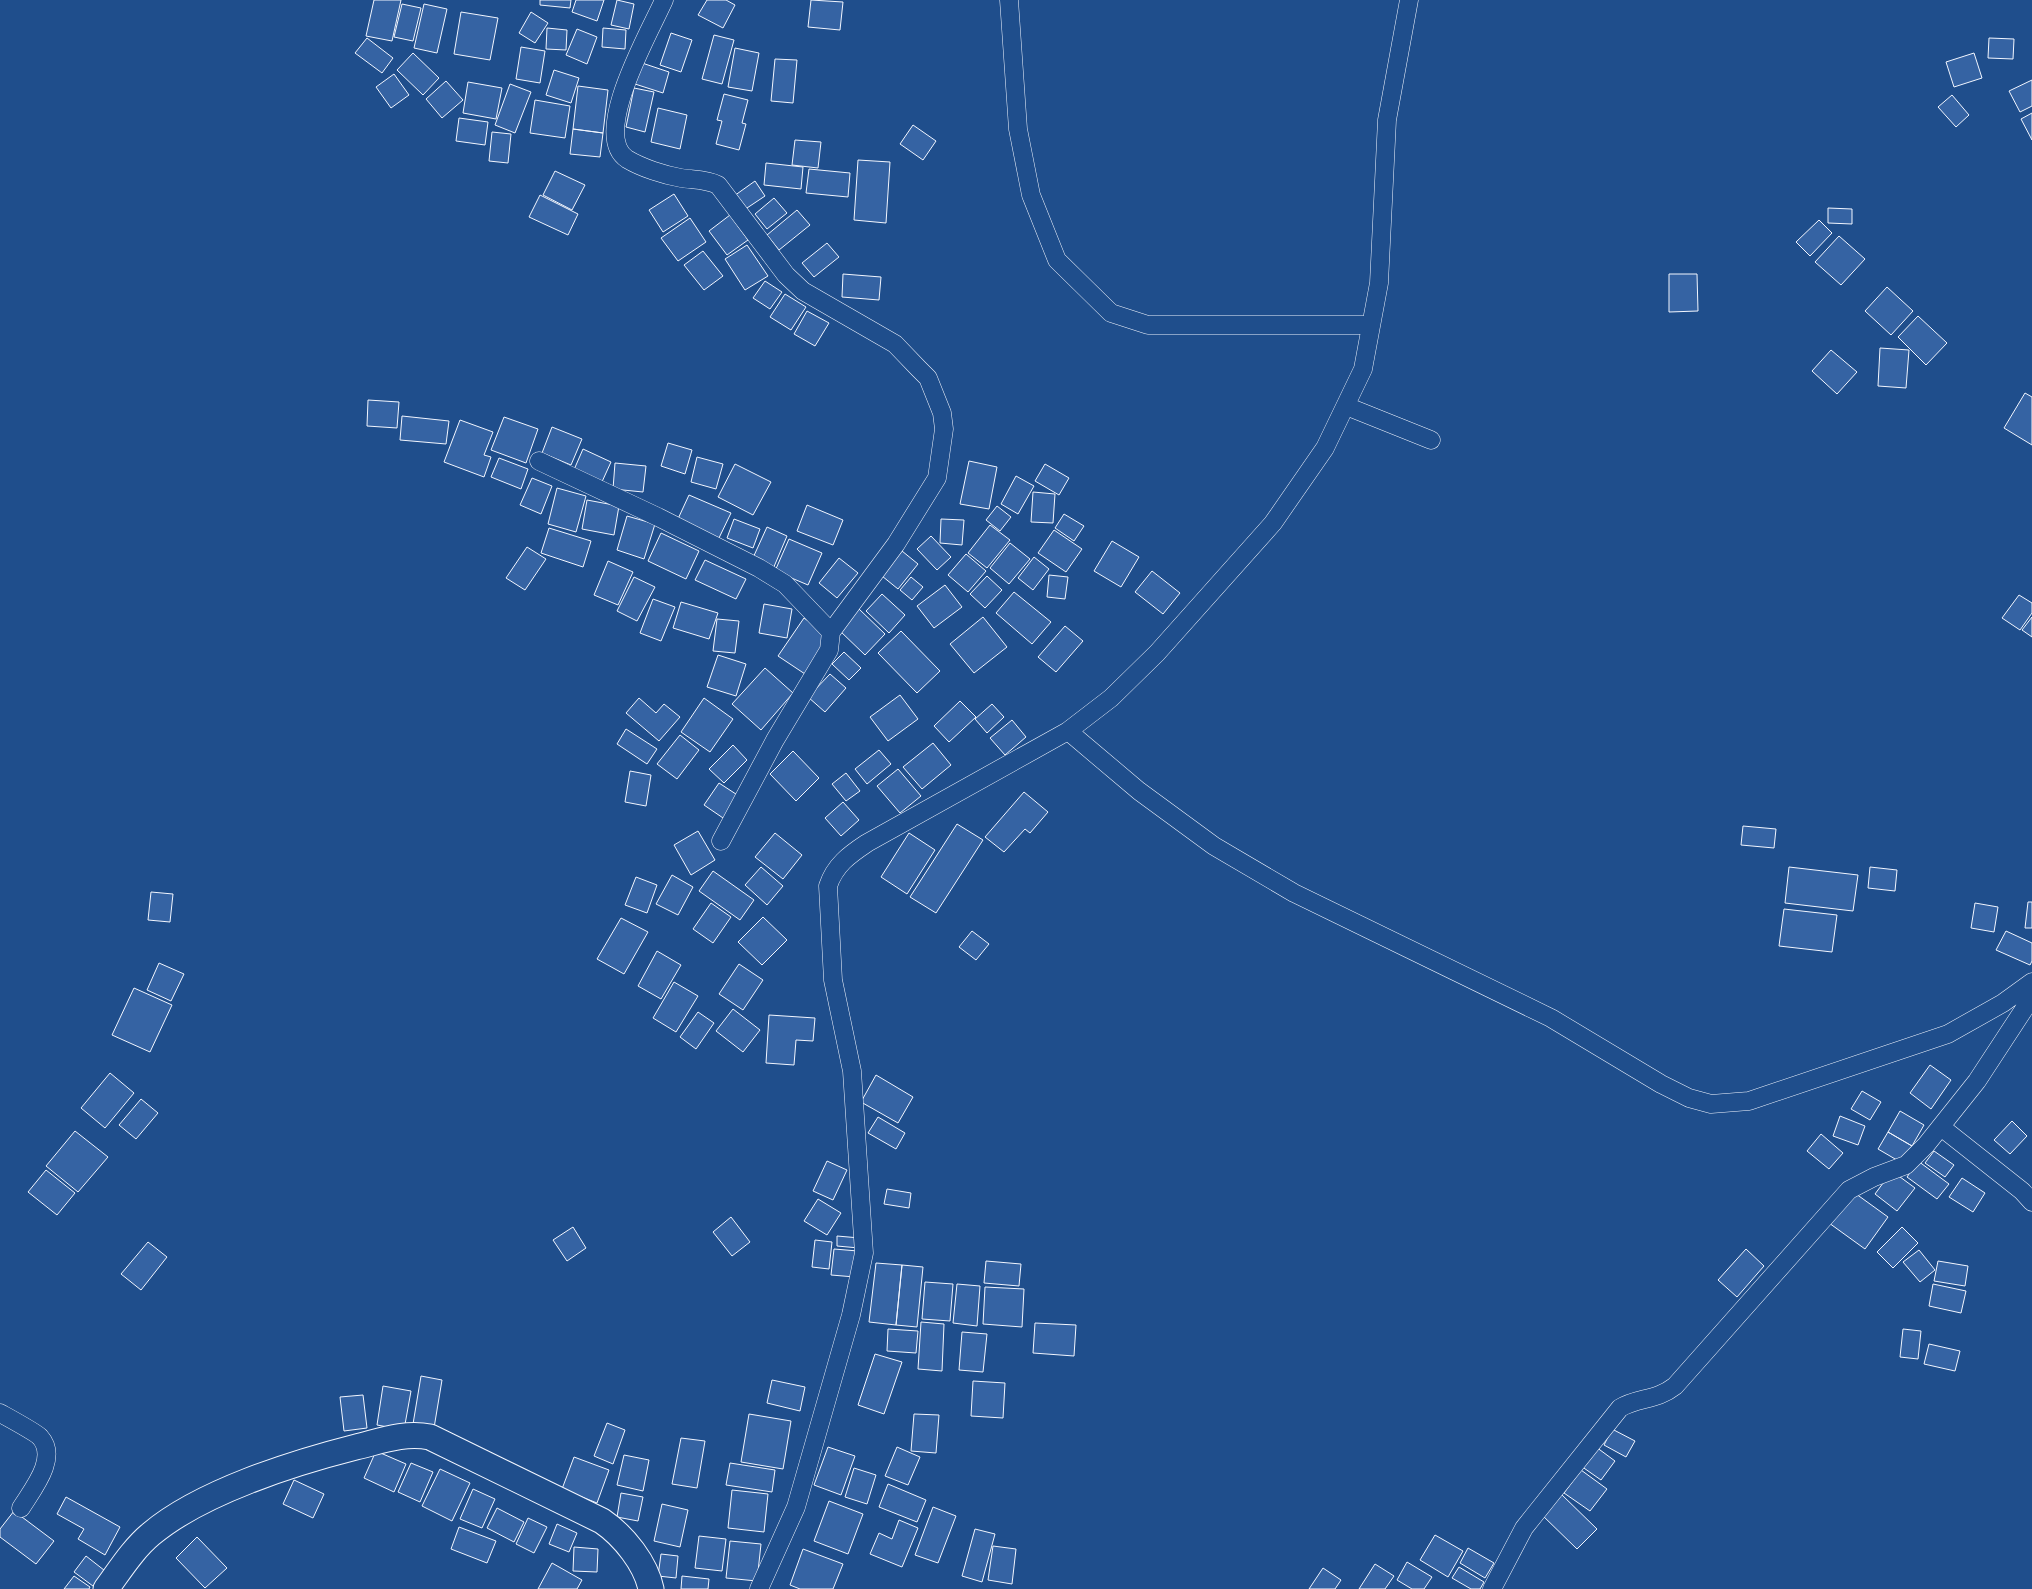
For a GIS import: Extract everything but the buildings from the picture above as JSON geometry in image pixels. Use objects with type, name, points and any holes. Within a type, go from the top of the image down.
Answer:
[{"type":"main road","points":[[106,1589],[144,1540],[187,1510],[230,1489],[311,1458],[410,1435],[430,1438],[610,1526],[641,1562],[649,1578],[651,1589]]},
{"type":"street","points":[[664,0],[624,85],[617,115],[615,138],[621,154],[627,159],[649,168],[680,178],[712,182],[718,185],[786,274],[804,291],[895,344],[928,378],[942,413],[944,429],[937,478],[896,544],[831,632],[829,650],[775,740],[721,841]]},
{"type":"street","points":[[1009,0],[1018,129],[1031,195],[1057,260],[1111,313],[1148,325],[1371,326]]},
{"type":"street","points":[[759,1589],[796,1507],[851,1316],[864,1253],[852,1071],[833,980],[828,886],[832,875],[838,865],[867,842],[1068,731],[1111,698],[1157,654],[1273,523],[1325,448],[1363,369],[1379,283],[1387,120],[1409,0]]},
{"type":"street","points":[[1346,406],[1431,440]]},
{"type":"street","points":[[539,461],[658,517],[759,568],[785,584],[831,632]]},
{"type":"street","points":[[1068,731],[1139,791],[1214,846],[1294,893],[1551,1018],[1661,1084],[1688,1098],[1711,1104],[1749,1101],[1948,1034],[2003,1003],[2032,982]]},
{"type":"street","points":[[1492,1589],[1524,1528],[1596,1441],[1620,1408],[1664,1394],[1674,1386],[1849,1190],[1874,1177],[1906,1165],[1926,1145],[1977,1081],[2032,998]]},
{"type":"street","points":[[1941,1127],[2022,1191],[2032,1202]]},
{"type":"street","points":[[0,1413],[40,1437],[46,1452],[43,1474],[21,1508]]}]
